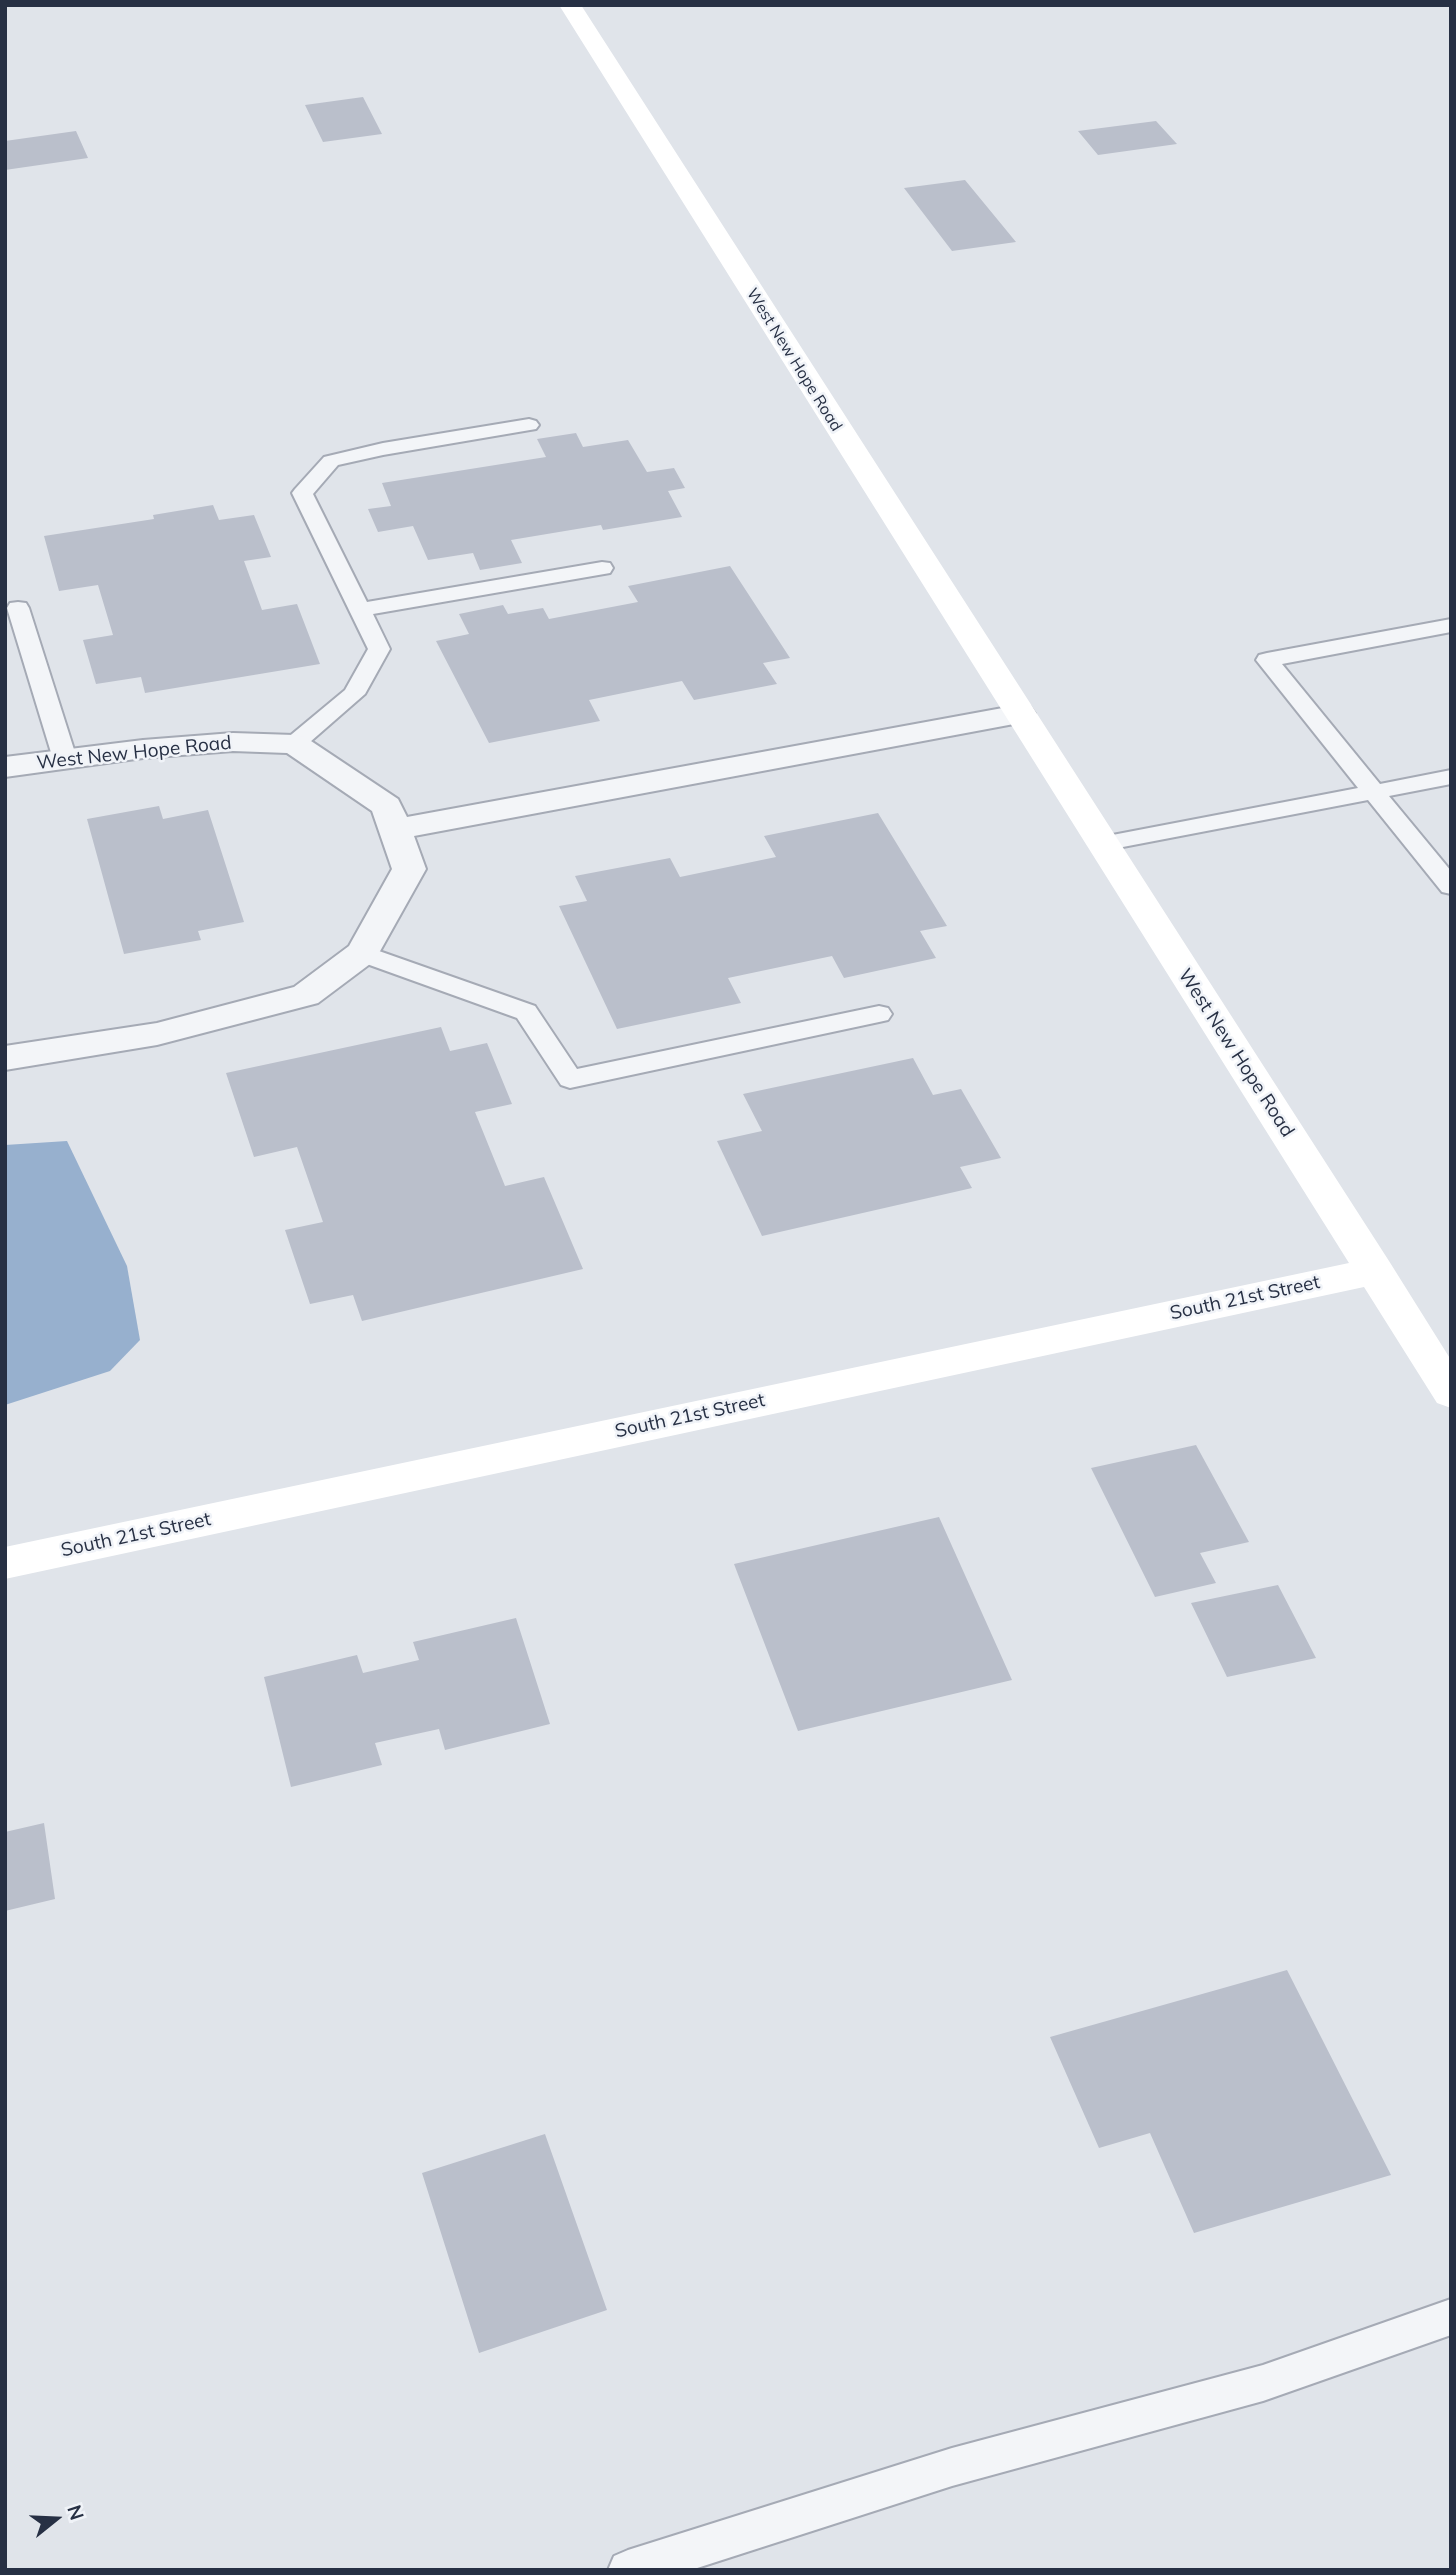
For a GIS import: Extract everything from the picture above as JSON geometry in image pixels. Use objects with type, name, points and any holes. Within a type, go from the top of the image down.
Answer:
[{"type":"main road","name":"West New Hope Road","points":[[570,5],[1451,1393]]},
{"type":"main road","name":"South 21st Street","points":[[5,1563],[1375,1271]]},
{"type":"street","points":[[396,829],[1018,714]]},
{"type":"street","name":"West New Hope Road","points":[[5,767],[143,749],[233,742],[295,744]]},
{"type":"street","points":[[5,1058],[157,1034],[306,995],[362,953],[409,869],[387,806],[295,744]]},
{"type":"lane","points":[[295,744],[354,694],[379,649],[302,493],[331,461],[383,449],[529,425]]},
{"type":"lane","points":[[358,610],[602,568]]},
{"type":"lane","points":[[18,608],[65,759]]},
{"type":"lane","points":[[1451,625],[1267,660],[1451,887]]},
{"type":"lane","points":[[1102,844],[1451,777]]},
{"type":"lane","points":[[362,953],[526,1012],[570,1079],[879,1014]]},
{"type":"lane","points":[[628,2570],[952,2467],[1263,2384],[1451,2317]]},
{"type":"water","points":[[67,1141],[127,1266],[140,1340],[110,1371],[5,1405],[5,1145]]},
{"type":"building","points":[[363,97],[382,134],[323,142],[305,105]]},
{"type":"building","points":[[1156,121],[1177,144],[1098,155],[1078,131]]},
{"type":"building","points":[[76,131],[88,158],[5,170],[5,141]]},
{"type":"building","points":[[965,180],[1016,242],[952,251],[904,188]]},
{"type":"building","points":[[576,433],[583,447],[628,440],[647,472],[674,468],[685,488],[668,491],[682,517],[603,530],[601,525],[511,540],[522,563],[480,570],[473,553],[428,560],[413,526],[378,532],[368,509],[391,506],[382,483],[546,457],[537,439]]},
{"type":"building","points":[[213,505],[219,520],[254,515],[271,557],[244,561],[262,610],[297,604],[320,664],[145,693],[141,677],[96,684],[83,640],[113,635],[98,585],[59,591],[44,536],[154,519],[153,515]]},
{"type":"building","points":[[730,566],[790,658],[763,663],[777,684],[694,700],[682,681],[589,700],[600,721],[489,743],[436,641],[469,634],[459,614],[503,605],[508,614],[543,608],[549,619],[638,602],[628,586]]},
{"type":"building","points":[[159,806],[163,819],[208,810],[244,922],[198,931],[201,940],[124,954],[87,819]]},
{"type":"building","points":[[878,813],[947,926],[920,931],[936,958],[844,978],[832,956],[728,978],[741,1003],[617,1029],[559,906],[587,901],[575,876],[670,858],[680,877],[776,857],[764,836]]},
{"type":"building","points":[[441,1027],[450,1051],[487,1043],[512,1104],[475,1112],[505,1186],[544,1177],[583,1269],[362,1321],[353,1295],[310,1304],[285,1230],[323,1222],[297,1147],[254,1157],[226,1073]]},
{"type":"building","points":[[913,1058],[933,1095],[961,1089],[1001,1158],[960,1167],[972,1188],[762,1236],[717,1141],[762,1131],[743,1094]]},
{"type":"building","points":[[1196,1445],[1249,1542],[1200,1553],[1216,1583],[1155,1597],[1091,1468]]},
{"type":"building","points":[[939,1517],[1012,1680],[798,1731],[734,1564]]},
{"type":"building","points":[[1278,1585],[1316,1658],[1227,1677],[1191,1603]]},
{"type":"building","points":[[516,1618],[550,1724],[445,1750],[439,1729],[375,1743],[382,1765],[291,1787],[264,1677],[357,1655],[363,1673],[419,1660],[413,1642]]},
{"type":"building","points":[[44,1823],[55,1899],[5,1911],[5,1832]]},
{"type":"building","points":[[1287,1970],[1391,2175],[1194,2233],[1150,2133],[1099,2148],[1050,2037]]},
{"type":"building","points":[[545,2134],[607,2310],[479,2353],[422,2173]]}]
